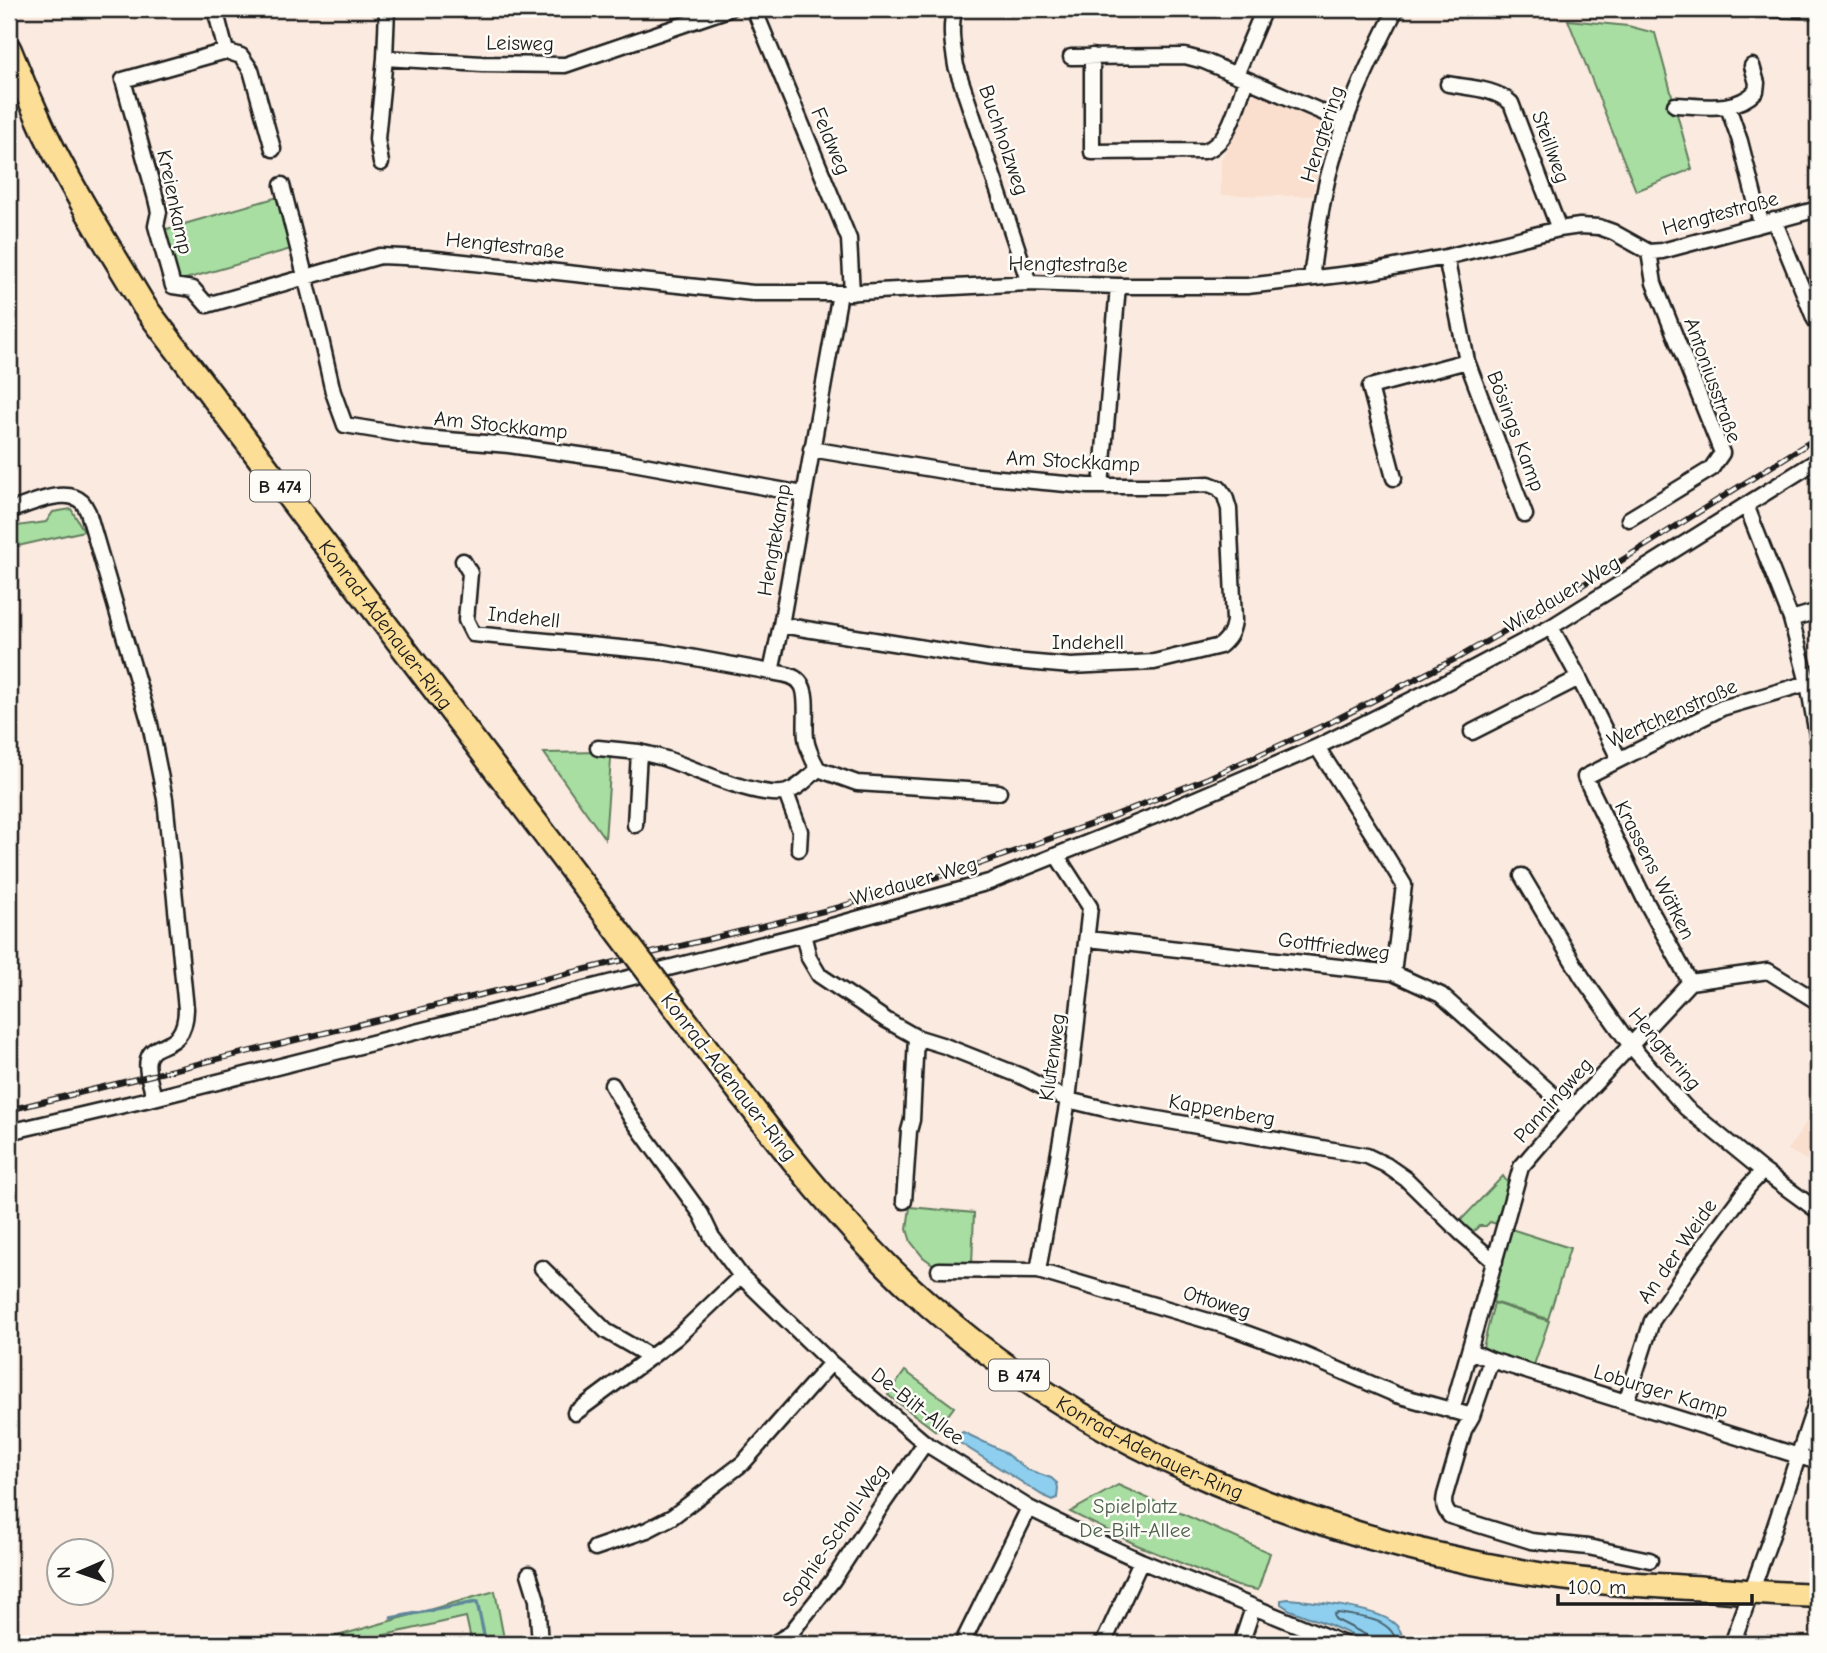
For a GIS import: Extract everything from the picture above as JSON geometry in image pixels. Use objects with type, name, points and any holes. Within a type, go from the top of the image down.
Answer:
[{"type":"main road","name":"Konrad-Adenauer-Ring","points":[[9,48],[60,162],[144,306],[822,1196],[906,1285],[1014,1372],[1118,1436],[1181,1467],[1288,1510],[1347,1530],[1411,1547],[1562,1578],[1750,1593],[1818,1595]]},
{"type":"street","points":[[215,9],[226,51],[241,56],[251,70],[273,149]]},
{"type":"street","points":[[382,163],[377,139],[387,9]]},
{"type":"street","name":"Leisweg","points":[[385,58],[482,64],[565,65],[729,9]]},
{"type":"street","name":"Feldweg","points":[[754,9],[849,239],[846,293]]},
{"type":"street","name":"Buchholzweg","points":[[955,9],[952,18],[952,43],[956,66],[1029,283]]},
{"type":"street","points":[[1092,56],[1091,152],[1204,151],[1214,146],[1232,120],[1241,78],[1264,9]]},
{"type":"street","name":"Hengtering","points":[[1311,278],[1324,194],[1345,122],[1367,66],[1396,9]]},
{"type":"street","name":"Kreienkamp","points":[[226,51],[123,80],[156,199],[159,212],[156,226],[173,286],[193,289],[207,305],[305,278]]},
{"type":"street","points":[[1071,57],[1185,57],[1204,61],[1345,122]]},
{"type":"street","points":[[1675,105],[1728,107],[1744,100],[1756,91],[1757,83],[1752,66]]},
{"type":"street","name":"Steillweg","points":[[1448,84],[1504,96],[1511,103],[1559,229]]},
{"type":"street","points":[[1728,107],[1768,222],[1815,320],[1818,318]]},
{"type":"street","points":[[282,185],[305,278]]},
{"type":"street","name":"Hengtestraße","points":[[305,278],[380,256],[753,293],[846,293],[1029,283],[1235,287],[1374,271],[1580,226],[1599,227],[1649,251],[1662,251],[1818,209]]},
{"type":"street","name":"Antoniusstraße","points":[[1629,519],[1711,469],[1722,453],[1654,283],[1649,251]]},
{"type":"street","name":"Bösings Kamp","points":[[1446,257],[1467,361],[1525,515]]},
{"type":"street","name":"Am Stockkamp","points":[[305,278],[332,391],[345,425],[424,438],[509,445],[622,461],[803,494]]},
{"type":"street","points":[[1101,486],[1118,286]]},
{"type":"street","name":"Hengtekamp","points":[[771,672],[811,449],[846,293]]},
{"type":"street","name":"Bösings Kamp","points":[[1394,478],[1370,387],[1467,361]]},
{"type":"street","name":"Am Stockkamp","points":[[811,449],[968,475],[1101,486],[1209,484]]},
{"type":"street","name":"Wiedauer Weg","points":[[9,1132],[803,934],[989,882],[1058,856],[1317,747],[1445,684],[1551,627],[1818,460]]},
{"type":"street","name":"Indehell","points":[[781,625],[992,659],[1071,666],[1154,662],[1220,646],[1229,639],[1234,621],[1229,509],[1219,488],[1209,484]]},
{"type":"street","points":[[9,511],[56,496],[69,496],[81,501],[88,512],[150,724],[165,799],[186,1009],[186,1024],[180,1035],[169,1045],[151,1053],[148,1059],[154,1098]]},
{"type":"street","points":[[1745,505],[1791,619],[1813,683],[1818,741]]},
{"type":"street","name":"Indehell","points":[[463,561],[470,573],[466,620],[473,634],[663,652],[771,672]]},
{"type":"street","points":[[1791,619],[1818,611]]},
{"type":"street","points":[[1551,627],[1619,759]]},
{"type":"street","points":[[771,672],[789,675],[803,685],[806,740],[818,769],[857,783],[999,792]]},
{"type":"street","points":[[1472,732],[1579,678]]},
{"type":"street","name":"Wertchenstraße","points":[[1585,777],[1722,708],[1813,683]]},
{"type":"street","points":[[1317,747],[1404,885],[1393,973]]},
{"type":"street","points":[[597,748],[639,752],[666,759],[744,788],[766,792],[786,793],[818,769]]},
{"type":"street","points":[[635,825],[639,752]]},
{"type":"street","name":"Krassens Wätken","points":[[1585,777],[1644,898],[1690,982]]},
{"type":"street","points":[[786,793],[800,831],[799,849]]},
{"type":"street","name":"Klutenweg","points":[[1038,1271],[1068,1100],[1090,907],[1058,856]]},
{"type":"street","name":"Hengtering","points":[[1521,876],[1582,977],[1631,1046],[1686,1108],[1763,1171],[1818,1211]]},
{"type":"street","name":"Kappenberg","points":[[803,934],[809,958],[819,975],[916,1037],[1021,1076],[1068,1100],[1118,1112],[1367,1156],[1406,1179],[1495,1262]]},
{"type":"street","name":"Gottfriedweg","points":[[1088,939],[1393,973],[1441,995],[1570,1110]]},
{"type":"street","points":[[1690,982],[1768,971],[1818,1002]]},
{"type":"street","name":"Panningweg","points":[[1452,1411],[1521,1167],[1570,1110],[1690,982]]},
{"type":"street","points":[[904,1201],[916,1037]]},
{"type":"street","name":"De-Bilt-Allee","points":[[612,1085],[630,1116],[701,1214],[712,1237],[741,1276],[831,1363],[925,1443],[1029,1508],[1140,1561],[1344,1644]]},
{"type":"street","name":"An der Weide","points":[[1626,1402],[1652,1321],[1693,1261],[1763,1171]]},
{"type":"street","points":[[542,1268],[606,1331],[651,1357]]},
{"type":"street","name":"Ottoweg","points":[[939,1270],[1038,1271],[1229,1327],[1295,1351],[1397,1395],[1472,1416]]},
{"type":"street","points":[[575,1413],[676,1338],[741,1276]]},
{"type":"street","points":[[1470,1351],[1491,1360],[1472,1416],[1464,1430],[1445,1494],[1443,1503],[1450,1516],[1531,1541],[1588,1547],[1650,1560]]},
{"type":"street","name":"Loburger Kamp","points":[[1491,1360],[1818,1462]]},
{"type":"street","points":[[595,1548],[647,1530],[672,1517],[743,1463],[831,1363]]},
{"type":"street","points":[[1732,1644],[1818,1397]]},
{"type":"street","name":"Sophie-Scholl-Weg","points":[[773,1644],[790,1634],[834,1580],[925,1443]]},
{"type":"street","points":[[962,1644],[1029,1508]]},
{"type":"street","points":[[1103,1644],[1140,1561]]},
{"type":"street","points":[[529,1574],[537,1600],[540,1644]]},
{"type":"street","points":[[1241,1644],[1253,1608]]},
{"type":"shaded area","points":[[1255,94],[1263,94],[1331,122],[1312,196],[1221,195],[1221,161],[1245,102]]},
{"type":"shaded area","points":[[1818,1105],[1818,1166],[1788,1150]]},
{"type":"green space","points":[[1568,20],[1628,26],[1655,33],[1692,169],[1636,191]]},
{"type":"green space","points":[[285,195],[298,247],[175,282],[160,231]]},
{"type":"green space","points":[[71,509],[84,531],[9,548],[9,527],[46,522],[53,512]]},
{"type":"green space","points":[[602,752],[611,759],[605,839],[544,753]]},
{"type":"green space","points":[[1503,1176],[1512,1184],[1500,1225],[1490,1222],[1486,1226],[1479,1226],[1473,1232],[1459,1222]]},
{"type":"green space","points":[[910,1207],[974,1213],[972,1265],[934,1265],[923,1257],[911,1242],[907,1229]]},
{"type":"green space","points":[[1511,1229],[1570,1248],[1548,1319],[1493,1302]]},
{"type":"green space","points":[[1494,1303],[1549,1321],[1534,1365],[1502,1356],[1483,1347]]},
{"type":"green space","points":[[905,1371],[954,1407],[936,1431],[888,1395]]},
{"type":"green space","name":"Spielplatz De-Bilt-Allee","points":[[1118,1485],[1270,1553],[1258,1590],[1237,1586],[1137,1545],[1070,1512]]},
{"type":"green space","points":[[495,1591],[505,1644],[472,1644],[466,1617],[344,1644],[329,1644],[327,1639]]},
{"type":"water","points":[[963,1432],[1001,1450],[1026,1469],[1051,1478],[1057,1483],[1057,1498],[1053,1500],[1042,1495],[957,1441],[958,1435]]},
{"type":"water","points":[[1281,1600],[1341,1606],[1382,1616],[1398,1628],[1403,1644],[1371,1644],[1290,1610],[1281,1604]]},
{"type":"waterway","points":[[391,1618],[477,1602],[486,1644]]},
{"type":"railway","points":[[1683,9],[1818,17]]},
{"type":"railway","points":[[9,1110],[836,908],[976,865],[1108,818],[1208,778],[1329,723],[1461,656],[1557,601],[1818,437]]}]
